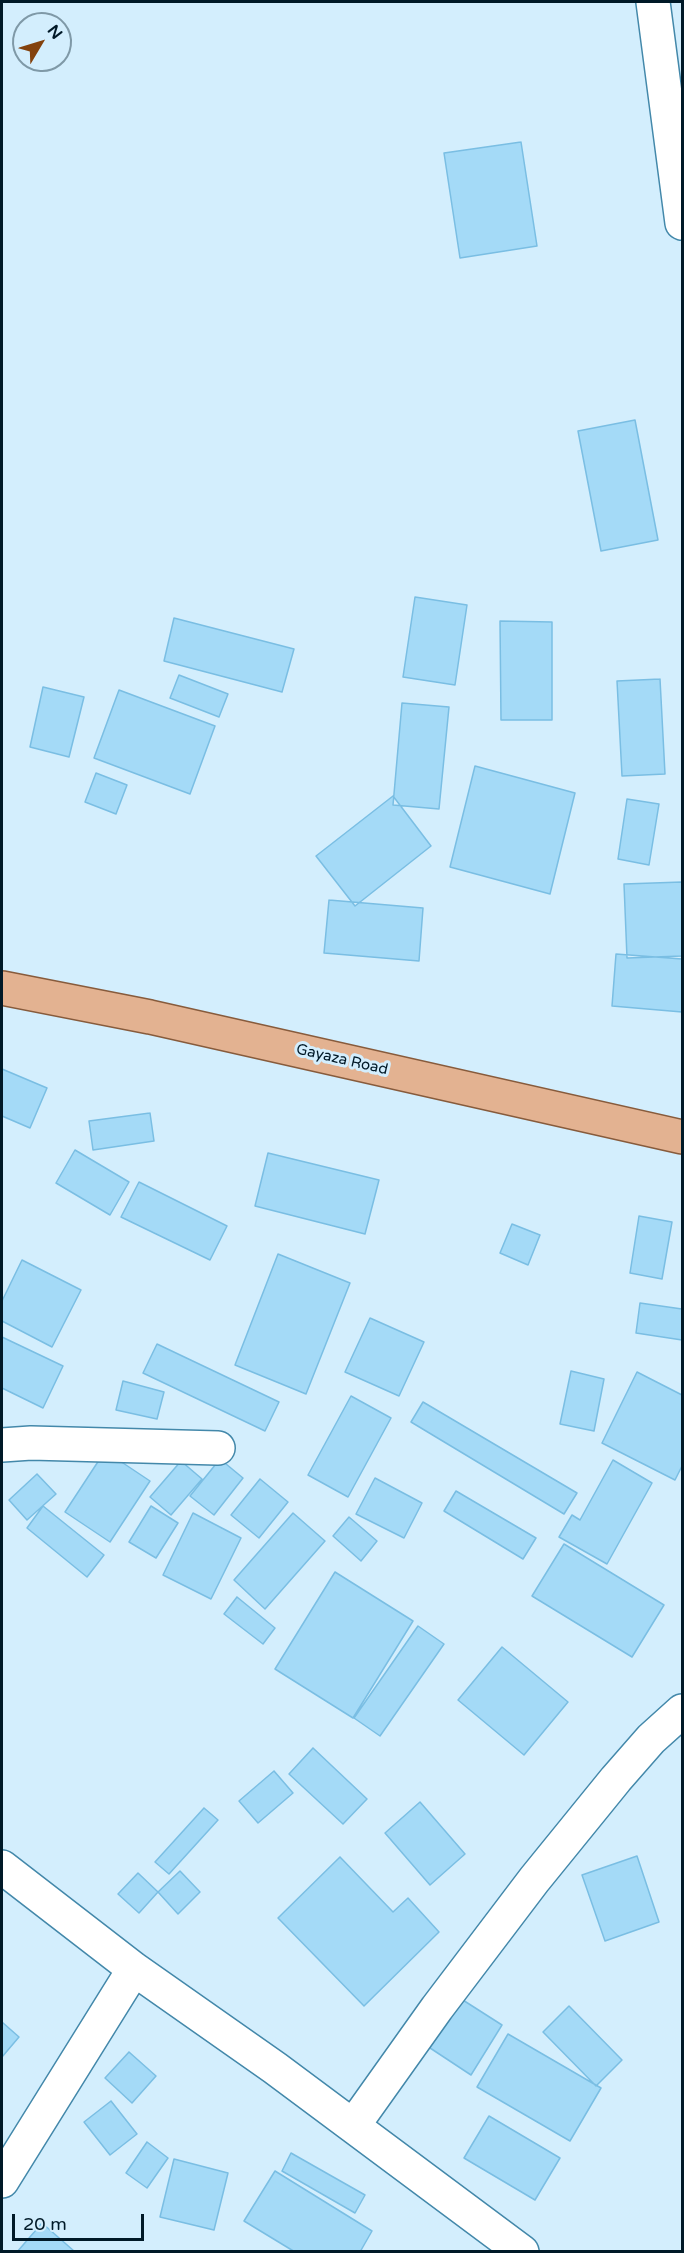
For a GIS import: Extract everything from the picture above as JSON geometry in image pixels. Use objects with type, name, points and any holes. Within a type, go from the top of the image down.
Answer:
[{"type":"main road","name":"Gayaza Road","points":[[2,988],[150,1017],[682,1137]]},
{"type":"street","points":[[653,2],[682,223]]},
{"type":"street","points":[[2,1445],[31,1443],[218,1448]]},
{"type":"street","points":[[353,2126],[437,2008],[534,1880],[616,1779],[682,1710]]},
{"type":"street","points":[[2,1867],[134,1969],[353,2126],[520,2251]]},
{"type":"street","points":[[2,2181],[134,1969]]},
{"type":"building","points":[[521,142],[537,246],[460,258],[444,153]]},
{"type":"building","points":[[635,420],[658,540],[601,551],[578,431]]},
{"type":"building","points":[[415,597],[467,605],[455,685],[403,677]]},
{"type":"building","points":[[174,618],[294,649],[282,692],[164,661]]},
{"type":"building","points":[[500,621],[552,622],[552,720],[501,720]]},
{"type":"building","points":[[179,675],[228,694],[219,717],[170,698]]},
{"type":"building","points":[[660,679],[665,774],[622,776],[617,681]]},
{"type":"building","points":[[43,687],[84,697],[69,757],[30,747]]},
{"type":"building","points":[[119,690],[215,726],[190,794],[94,758]]},
{"type":"building","points":[[402,703],[449,707],[439,809],[393,805]]},
{"type":"building","points":[[475,766],[575,793],[550,894],[450,867]]},
{"type":"building","points":[[96,773],[127,785],[116,814],[85,802]]},
{"type":"building","points":[[393,796],[431,846],[355,906],[316,856]]},
{"type":"building","points":[[627,799],[659,804],[649,865],[618,859]]},
{"type":"building","points":[[682,882],[682,956],[627,958],[624,884]]},
{"type":"building","points":[[329,900],[423,908],[419,961],[324,953]]},
{"type":"building","points":[[616,954],[682,959],[682,1012],[612,1006]]},
{"type":"building","points":[[2,1069],[47,1088],[30,1128],[2,1116]]},
{"type":"building","points":[[150,1113],[154,1141],[93,1150],[89,1121]]},
{"type":"building","points":[[75,1150],[129,1182],[110,1215],[56,1183]]},
{"type":"building","points":[[268,1153],[379,1180],[365,1234],[255,1206]]},
{"type":"building","points":[[139,1182],[227,1226],[210,1260],[121,1217]]},
{"type":"building","points":[[639,1216],[672,1222],[662,1279],[630,1273]]},
{"type":"building","points":[[512,1224],[540,1235],[528,1265],[500,1253]]},
{"type":"building","points":[[278,1254],[350,1283],[306,1394],[235,1365]]},
{"type":"building","points":[[22,1260],[81,1290],[52,1347],[2,1321],[2,1301]]},
{"type":"building","points":[[640,1303],[682,1309],[682,1340],[636,1333]]},
{"type":"building","points":[[370,1318],[424,1342],[399,1396],[345,1372]]},
{"type":"building","points":[[2,1337],[63,1366],[43,1408],[2,1388]]},
{"type":"building","points":[[157,1344],[279,1402],[265,1431],[143,1373]]},
{"type":"building","points":[[571,1371],[604,1379],[594,1431],[560,1424]]},
{"type":"building","points":[[637,1372],[682,1395],[682,1466],[675,1480],[602,1443]]},
{"type":"building","points":[[123,1381],[164,1392],[157,1419],[116,1410]]},
{"type":"building","points":[[351,1396],[391,1418],[348,1497],[308,1475]]},
{"type":"building","points":[[423,1402],[577,1493],[564,1514],[411,1422]]},
{"type":"building","points":[[105,1451],[150,1481],[110,1542],[65,1512]]},
{"type":"building","points":[[220,1459],[243,1478],[214,1515],[190,1496]]},
{"type":"building","points":[[613,1460],[652,1483],[607,1564],[559,1537],[572,1515],[580,1520]]},
{"type":"building","points":[[181,1461],[202,1479],[171,1515],[150,1497]]},
{"type":"building","points":[[37,1474],[56,1494],[27,1520],[9,1500]]},
{"type":"building","points":[[375,1478],[422,1503],[404,1538],[356,1514]]},
{"type":"building","points":[[260,1479],[288,1502],[259,1538],[231,1515]]},
{"type":"building","points":[[456,1491],[536,1538],[523,1559],[444,1511]]},
{"type":"building","points":[[43,1506],[104,1555],[87,1577],[27,1528]]},
{"type":"building","points":[[151,1506],[178,1523],[156,1558],[129,1542]]},
{"type":"building","points":[[193,1513],[241,1538],[211,1599],[163,1575]]},
{"type":"building","points":[[293,1513],[325,1541],[265,1609],[234,1580]]},
{"type":"building","points":[[349,1517],[377,1541],[361,1561],[333,1536]]},
{"type":"building","points":[[564,1544],[664,1605],[632,1657],[532,1596]]},
{"type":"building","points":[[335,1572],[413,1621],[353,1718],[275,1669]]},
{"type":"building","points":[[237,1597],[275,1628],[263,1644],[224,1614]]},
{"type":"building","points":[[418,1626],[444,1644],[380,1736],[354,1718]]},
{"type":"building","points":[[502,1647],[568,1702],[524,1755],[458,1700]]},
{"type":"building","points":[[313,1748],[367,1799],[343,1824],[289,1774]]},
{"type":"building","points":[[274,1771],[293,1793],[258,1823],[239,1801]]},
{"type":"building","points":[[420,1802],[465,1854],[430,1885],[385,1833]]},
{"type":"building","points":[[204,1808],[218,1820],[169,1874],[155,1862]]},
{"type":"building","points":[[637,1856],[659,1922],[605,1941],[582,1875]]},
{"type":"building","points":[[340,1857],[393,1912],[408,1898],[439,1932],[364,2006],[278,1918]]},
{"type":"building","points":[[180,1871],[200,1892],[178,1914],[158,1892]]},
{"type":"building","points":[[138,1873],[158,1892],[139,1913],[118,1894]]},
{"type":"building","points":[[455,1995],[502,2025],[471,2075],[424,2044]]},
{"type":"building","points":[[569,2006],[622,2060],[596,2086],[543,2032]]},
{"type":"building","points":[[2,2022],[19,2037],[2,2057]]},
{"type":"building","points":[[508,2034],[601,2088],[570,2141],[477,2087]]},
{"type":"building","points":[[129,2052],[156,2076],[132,2103],[105,2078]]},
{"type":"building","points":[[111,2101],[137,2134],[110,2155],[84,2122]]},
{"type":"building","points":[[489,2116],[560,2158],[535,2200],[464,2158]]},
{"type":"building","points":[[147,2142],[168,2158],[147,2188],[126,2173]]},
{"type":"building","points":[[291,2153],[365,2195],[355,2213],[282,2171]]},
{"type":"building","points":[[174,2159],[228,2173],[214,2230],[160,2217]]},
{"type":"building","points":[[275,2171],[372,2231],[360,2252],[295,2252],[244,2221]]},
{"type":"building","points":[[42,2223],[74,2251],[17,2252]]}]
